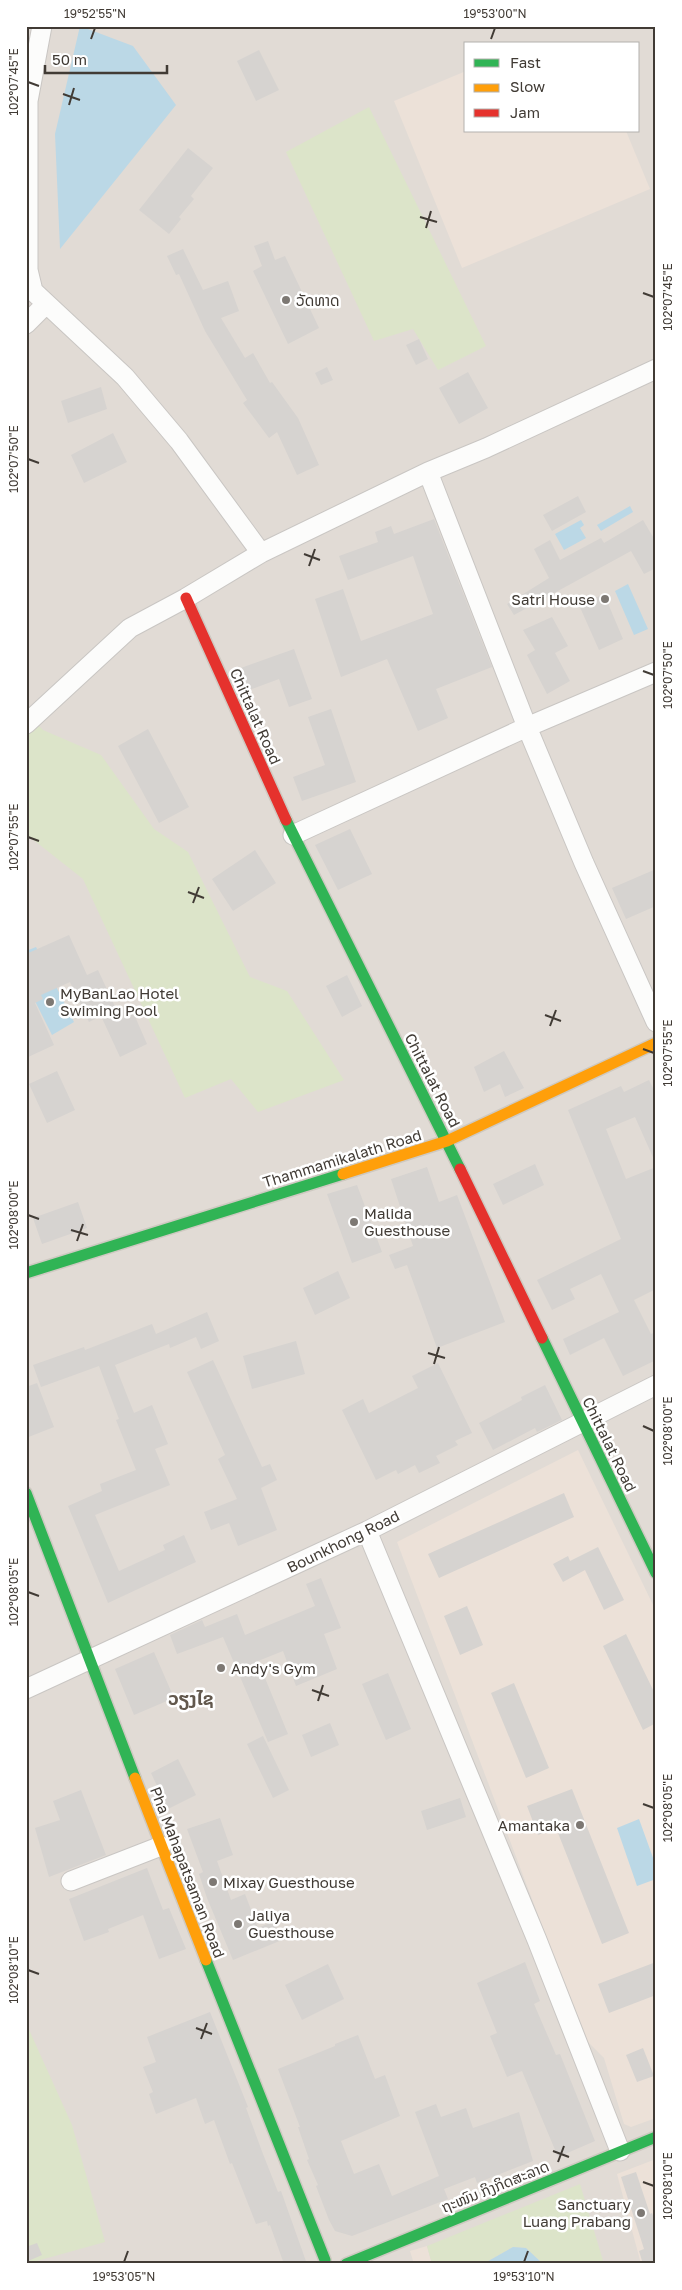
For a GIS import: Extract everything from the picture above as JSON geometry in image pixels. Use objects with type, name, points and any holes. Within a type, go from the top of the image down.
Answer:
[{"type":"street","points":[[42,26],[28,101],[28,270],[33,290],[125,377],[178,441],[261,552]]},
{"type":"street","points":[[26,324],[46,304]]},
{"type":"street","points":[[26,724],[130,628],[186,598],[261,552],[428,472],[486,448],[656,369]]},
{"type":"street","points":[[428,472],[527,727],[584,863],[656,1022]]},
{"type":"street","name":"Chittalat Road","points":[[186,598],[292,835],[447,1141],[656,1573]]},
{"type":"street","points":[[292,835],[527,727],[656,672]]},
{"type":"street","name":"Thammamikalath Road","points":[[26,1273],[447,1141],[656,1043]]},
{"type":"street","name":"Bounkhong Road","points":[[26,1690],[367,1531],[582,1420],[656,1385]]},
{"type":"street","name":"Pha Mahapatsaman Road","points":[[26,1493],[161,1846],[326,2263]]},
{"type":"street","points":[[367,1531],[537,1940],[620,2151]]},
{"type":"street","points":[[71,1881],[161,1846]]},
{"type":"street","name":"ຖະໜົນ ກິງກິດສະລາດ","points":[[346,2264],[656,2137]]},
{"type":"shaded area","points":[[26,26],[656,26],[656,2264],[26,2264]]},
{"type":"shaded area","points":[[464,72],[464,132],[626,132],[650,189],[462,268],[394,101]]},
{"type":"shaded area","name":"Amantaka","points":[[578,1450],[656,1611],[656,2118],[631,2127],[624,2124],[604,2058],[585,2039],[397,1542]]},
{"type":"shaded area","name":"Sanctuary Luang Prabang","points":[[656,2159],[656,2264],[641,2264],[617,2174]]},
{"type":"shaded area","points":[[427,2246],[432,2264],[414,2264],[410,2251]]},
{"type":"green space","points":[[369,107],[486,346],[438,370],[413,329],[374,341],[286,152]]},
{"type":"green space","points":[[26,713],[43,730],[101,755],[154,829],[188,852],[250,977],[287,991],[344,1080],[258,1112],[231,1079],[185,1098],[83,879],[26,834]]},
{"type":"green space","points":[[26,2023],[72,2125],[105,2242],[26,2264]]},
{"type":"green space","points":[[580,2184],[604,2264],[543,2264],[526,2248],[513,2247],[483,2264],[432,2264],[427,2246]]},
{"type":"water","points":[[80,26],[133,46],[176,105],[60,249],[55,134]]},
{"type":"water","points":[[630,506],[633,512],[601,531],[597,525]]},
{"type":"water","points":[[581,520],[584,525],[580,528],[586,538],[564,550],[555,534]]},
{"type":"water","points":[[628,584],[648,629],[634,635],[615,591]]},
{"type":"water","name":"MyBanLao Hotel Swiming Pool","points":[[36,947],[74,1022],[52,1035],[26,983],[26,951]]},
{"type":"water","points":[[639,1819],[656,1866],[656,1879],[637,1886],[617,1828]]},
{"type":"water","points":[[513,2247],[526,2248],[543,2264],[483,2264]]},
{"type":"building","points":[[259,50],[279,90],[256,101],[237,61]]},
{"type":"building","points":[[188,148],[213,168],[191,196],[194,199],[179,217],[181,219],[169,234],[139,210]]},
{"type":"building","name":"ວັດທາດ","points":[[268,241],[275,260],[285,256],[319,328],[288,344],[253,271],[262,266],[254,246]]},
{"type":"building","points":[[183,249],[203,290],[228,281],[239,311],[221,318],[245,358],[253,353],[270,383],[272,382],[298,418],[319,465],[297,475],[277,432],[269,438],[243,403],[247,400],[205,331],[179,274],[176,275],[167,256]]},
{"type":"building","points":[[419,339],[428,359],[416,365],[406,345]]},
{"type":"building","points":[[327,367],[333,380],[321,385],[315,373]]},
{"type":"building","points":[[468,372],[488,408],[459,424],[439,388]]},
{"type":"building","points":[[101,387],[107,409],[68,423],[61,401]]},
{"type":"building","points":[[113,433],[127,462],[84,483],[71,455]]},
{"type":"building","points":[[578,496],[586,512],[552,531],[543,515]]},
{"type":"building","points":[[434,519],[492,667],[436,689],[448,718],[418,731],[387,659],[341,677],[315,599],[343,589],[361,641],[433,614],[413,556],[348,580],[339,556],[378,542],[375,532],[391,526],[394,534]]},
{"type":"building","points":[[643,520],[656,542],[656,568],[644,574],[631,551],[514,615],[507,604],[549,578],[534,549],[550,540],[560,560],[601,538],[604,543]]},
{"type":"building","points":[[604,594],[623,639],[599,650],[579,605]]},
{"type":"building","points":[[552,617],[568,646],[555,653],[570,681],[547,694],[527,655],[535,650],[523,630]]},
{"type":"building","points":[[294,649],[312,699],[289,707],[279,679],[249,690],[241,668]]},
{"type":"building","points":[[331,709],[356,782],[302,801],[293,777],[325,765],[308,717]]},
{"type":"building","points":[[148,729],[189,807],[159,823],[118,746]]},
{"type":"building","points":[[350,829],[372,874],[338,890],[315,845]]},
{"type":"building","points":[[255,850],[276,883],[233,911],[212,879]]},
{"type":"building","points":[[656,869],[656,906],[626,919],[612,888]]},
{"type":"building","points":[[69,935],[87,975],[98,970],[117,1011],[130,1005],[147,1044],[120,1057],[101,1016],[89,1022],[70,982],[41,995],[43,999],[35,1003],[54,1045],[26,1058],[26,954]]},
{"type":"building","points":[[347,975],[362,1006],[342,1017],[326,986]]},
{"type":"building","points":[[504,1051],[524,1088],[505,1097],[500,1084],[484,1092],[474,1067]]},
{"type":"building","points":[[57,1071],[75,1110],[47,1123],[29,1084]]},
{"type":"building","points":[[649,1080],[656,1094],[656,1164],[635,1117],[606,1129],[626,1179],[656,1167],[656,1289],[634,1300],[651,1334],[656,1332],[656,1360],[623,1376],[604,1338],[570,1355],[563,1339],[619,1312],[601,1274],[570,1289],[575,1299],[552,1310],[537,1280],[621,1239],[568,1110],[621,1086],[624,1092]]},
{"type":"building","points":[[535,1164],[544,1185],[503,1205],[493,1184]]},
{"type":"building","points":[[427,1167],[439,1202],[457,1195],[505,1322],[437,1348],[407,1265],[395,1269],[389,1255],[413,1246],[391,1179]]},
{"type":"building","name":"Malida Guesthouse","points":[[357,1185],[382,1252],[352,1263],[327,1194]]},
{"type":"building","points":[[78,1202],[87,1228],[42,1244],[33,1218]]},
{"type":"building","points":[[338,1271],[350,1298],[315,1315],[303,1288]]},
{"type":"building","points":[[207,1312],[219,1341],[201,1349],[196,1337],[170,1348],[169,1344],[115,1365],[134,1413],[152,1405],[168,1444],[155,1449],[170,1485],[95,1515],[119,1571],[165,1550],[163,1545],[184,1535],[196,1562],[108,1603],[68,1506],[102,1491],[100,1484],[136,1470],[116,1420],[119,1419],[99,1366],[41,1387],[33,1365],[84,1347],[85,1350],[152,1324],[156,1334]]},
{"type":"building","points":[[296,1341],[305,1374],[252,1389],[243,1356]]},
{"type":"building","points":[[213,1360],[262,1467],[270,1464],[277,1480],[261,1488],[277,1530],[238,1546],[229,1523],[211,1530],[204,1512],[237,1499],[218,1459],[225,1455],[187,1372]]},
{"type":"building","points":[[438,1363],[472,1433],[455,1441],[458,1445],[436,1456],[440,1463],[419,1473],[415,1465],[398,1474],[396,1470],[376,1480],[342,1410],[363,1399],[369,1413],[418,1388],[412,1376]]},
{"type":"building","points":[[37,1383],[54,1427],[26,1438],[26,1387]]},
{"type":"building","points":[[545,1385],[562,1420],[537,1432],[535,1428],[493,1450],[479,1423],[522,1400],[521,1397]]},
{"type":"building","points":[[564,1493],[574,1517],[439,1578],[428,1554]]},
{"type":"building","points":[[598,1547],[624,1600],[604,1610],[585,1570],[563,1582],[553,1564],[568,1556],[570,1561]]},
{"type":"building","points":[[321,1578],[341,1628],[324,1634],[337,1669],[296,1686],[283,1651],[258,1661],[288,1734],[268,1742],[223,1637],[177,1654],[170,1635],[202,1620],[205,1627],[237,1614],[245,1635],[315,1606],[306,1584]]},
{"type":"building","points":[[467,1606],[483,1645],[460,1655],[444,1616]]},
{"type":"building","points":[[626,1634],[656,1696],[656,1723],[643,1730],[603,1646]]},
{"type":"building","points":[[154,1652],[174,1698],[134,1715],[115,1669]]},
{"type":"building","points":[[388,1673],[411,1729],[386,1740],[362,1684]]},
{"type":"building","points":[[514,1683],[549,1768],[526,1778],[491,1693]]},
{"type":"building","points":[[330,1723],[339,1745],[311,1757],[302,1735]]},
{"type":"building","points":[[263,1736],[289,1790],[273,1798],[247,1744]]},
{"type":"building","points":[[178,1759],[196,1795],[168,1809],[151,1773]]},
{"type":"building","points":[[572,1789],[629,1933],[602,1944],[556,1828],[538,1835],[527,1806]]},
{"type":"building","points":[[81,1790],[106,1855],[49,1877],[35,1828],[60,1820],[53,1801]]},
{"type":"building","points":[[460,1798],[466,1817],[427,1830],[421,1811]]},
{"type":"building","points":[[220,1818],[233,1855],[217,1861],[231,1900],[245,1894],[258,1928],[274,1921],[282,1940],[233,1960],[207,1898],[199,1874],[203,1872],[187,1829]]},
{"type":"building","points":[[147,1868],[163,1910],[169,1908],[186,1949],[159,1959],[143,1915],[108,1929],[109,1932],[84,1941],[69,1899]]},
{"type":"building","points":[[525,1962],[540,2001],[534,2004],[556,2055],[560,2054],[595,2141],[558,2157],[522,2071],[507,2077],[490,2036],[497,2033],[477,1983]]},
{"type":"building","points":[[656,1962],[656,1995],[609,2013],[598,1984]]},
{"type":"building","points":[[328,1964],[344,1999],[302,2020],[285,1985]]},
{"type":"building","points":[[210,2012],[248,2107],[246,2108],[278,2192],[281,2191],[307,2264],[284,2264],[270,2225],[268,2226],[267,2221],[256,2224],[232,2163],[230,2164],[214,2120],[205,2124],[196,2098],[156,2114],[149,2094],[153,2092],[143,2067],[156,2062],[147,2037]]},
{"type":"building","points":[[358,2035],[375,2079],[385,2075],[400,2116],[341,2141],[354,2174],[379,2164],[392,2196],[439,2176],[415,2112],[436,2104],[441,2117],[466,2108],[473,2128],[519,2112],[533,2161],[477,2183],[475,2177],[444,2189],[448,2199],[352,2236],[335,2231],[316,2186],[318,2185],[307,2160],[309,2159],[298,2127],[300,2127],[278,2069]]},
{"type":"building","points":[[643,2048],[654,2076],[637,2082],[626,2055]]},
{"type":"building","points":[[636,2172],[650,2214],[652,2213],[656,2223],[656,2264],[643,2264],[639,2251],[644,2249],[621,2177]]},
{"type":"building","points":[[37,2243],[42,2255],[26,2262],[26,2247]]},
{"type":"traffic: fast","points":[[286,820],[460,1169]]},
{"type":"traffic: fast","points":[[26,1273],[343,1174]]},
{"type":"traffic: fast","points":[[542,1338],[656,1573]]},
{"type":"traffic: fast","points":[[26,1493],[135,1778]]},
{"type":"traffic: fast","points":[[206,1960],[325,2260]]},
{"type":"traffic: fast","points":[[346,2264],[656,2137]]},
{"type":"traffic: slow","points":[[343,1174],[447,1141],[656,1043]]},
{"type":"traffic: slow","points":[[135,1778],[206,1960]]},
{"type":"traffic: jam","points":[[186,598],[286,820]]},
{"type":"traffic: jam","points":[[460,1169],[542,1338]]},
{"type":"place","name":"ວັດທາດ","points":[[286,300]]},
{"type":"place","name":"Satri House","points":[[605,599]]},
{"type":"place","name":"MyBanLao Hotel Swiming Pool","points":[[50,1002]]},
{"type":"place","name":"Malida Guesthouse","points":[[354,1222]]},
{"type":"place","name":"Andy's Gym","points":[[221,1668]]},
{"type":"place","name":"Amantaka","points":[[580,1825]]},
{"type":"place","name":"Mixay Guesthouse","points":[[213,1882]]},
{"type":"place","name":"Jaliya Guesthouse","points":[[238,1924]]},
{"type":"place","name":"Sanctuary Luang Prabang","points":[[641,2213]]},
{"type":"district","name":"ວຽງໄຊ","points":[[191,1698]]}]
